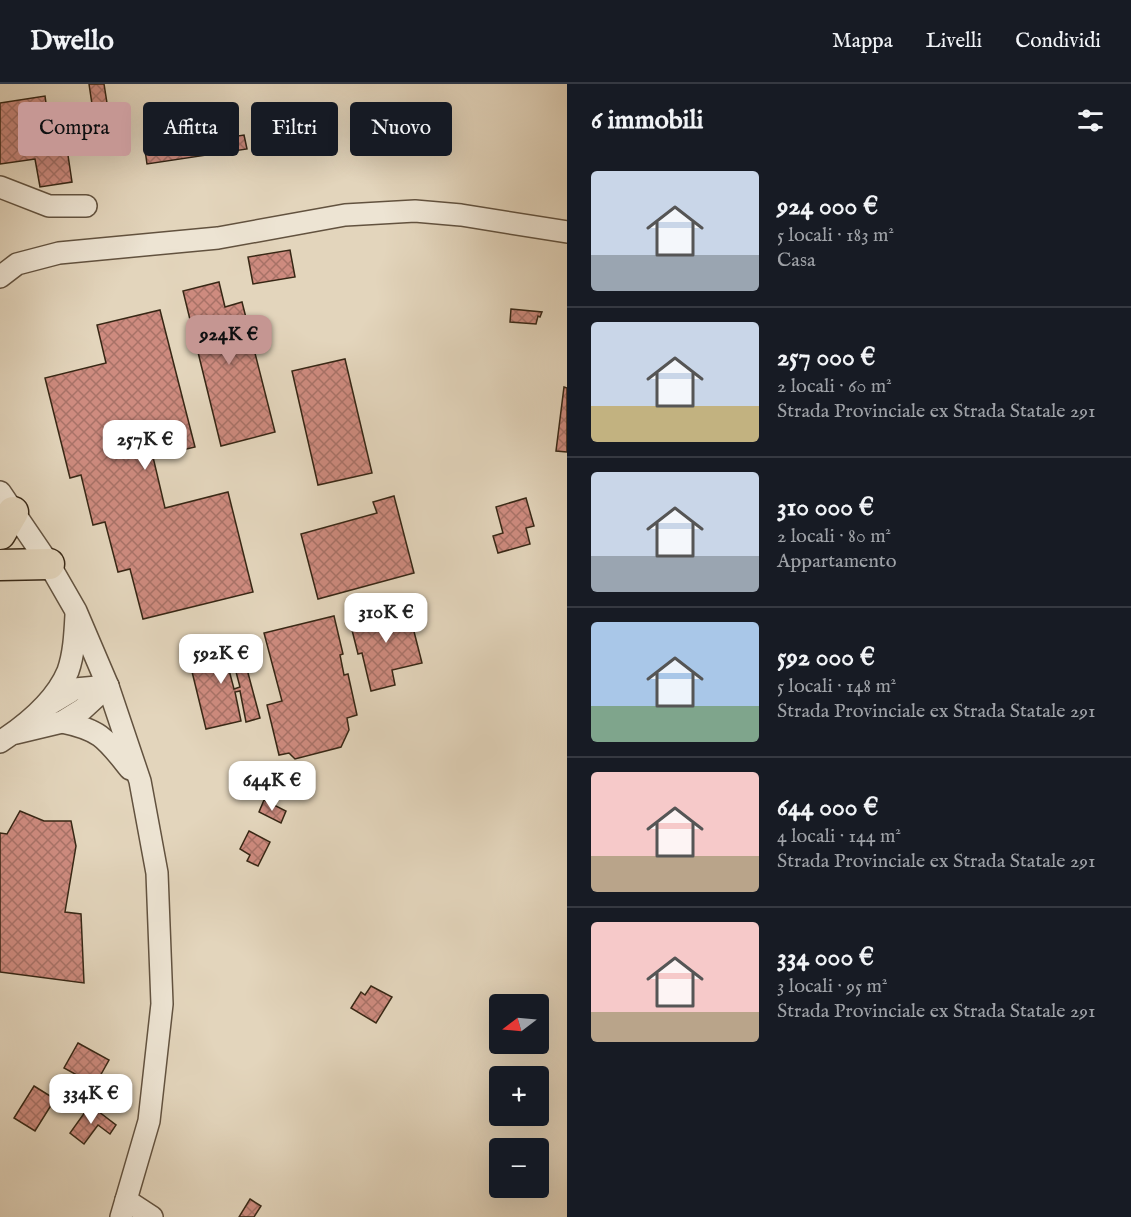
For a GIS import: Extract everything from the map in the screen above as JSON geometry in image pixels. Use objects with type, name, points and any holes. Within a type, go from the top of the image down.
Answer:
[{"type":"highway","points":[[0,565],[49,564]]},
{"type":"street","points":[[0,187],[49,206],[86,206]]},
{"type":"street","points":[[3,270],[59,253],[218,238],[345,215],[415,211],[461,215],[567,232]]},
{"type":"street","points":[[4,512],[49,564],[76,611],[108,687],[140,782],[157,873],[162,1004],[149,1121],[123,1208],[152,1217]]},
{"type":"street","points":[[42,708],[68,671],[75,641],[76,611]]},
{"type":"street","points":[[6,737],[42,708],[75,689],[108,687]]},
{"type":"street","points":[[6,737],[62,722],[83,709],[108,687]]},
{"type":"street","points":[[62,722],[86,727],[108,741],[140,782]]},
{"type":"building","points":[[89,84],[104,84],[107,102],[92,102]]},
{"type":"building","points":[[45,96],[46,102],[18,102],[18,156],[68,156],[72,182],[40,187],[35,159],[0,164],[0,103]]},
{"type":"building","points":[[244,135],[247,149],[239,150],[239,136]]},
{"type":"building","points":[[146,156],[200,156],[147,164]]},
{"type":"building","points":[[290,250],[295,277],[253,284],[248,257]]},
{"type":"building","points":[[219,282],[225,307],[242,302],[275,432],[221,446],[183,291]]},
{"type":"building","points":[[511,309],[542,312],[536,324],[510,322]]},
{"type":"building","points":[[160,310],[195,447],[153,457],[165,508],[228,492],[253,592],[143,619],[130,569],[118,572],[105,522],[93,525],[81,475],[70,478],[45,378],[106,363],[97,325]]},
{"type":"building","points":[[345,359],[372,473],[318,485],[292,371]]},
{"type":"building","points":[[564,387],[567,388],[567,452],[556,451]]},
{"type":"building","points":[[394,496],[414,573],[318,599],[301,534],[377,513],[373,502]]},
{"type":"building","points":[[526,498],[534,526],[526,528],[530,544],[498,553],[493,536],[503,533],[496,507]]},
{"type":"building","points":[[407,604],[422,663],[392,670],[395,685],[371,691],[362,653],[358,654],[349,618]]},
{"type":"building","points":[[334,616],[343,654],[340,655],[344,675],[348,674],[357,715],[347,718],[349,730],[341,747],[295,759],[289,753],[279,755],[267,705],[282,701],[264,633]]},
{"type":"building","points":[[221,638],[228,663],[244,658],[260,718],[246,722],[240,691],[235,692],[241,721],[206,729],[186,647]],"holes":[[[235,668],[240,687],[234,689],[229,670]]]},
{"type":"building","points":[[264,800],[286,811],[281,823],[259,812]]},
{"type":"building","points":[[20,811],[44,821],[71,821],[76,846],[65,912],[81,914],[84,983],[0,972],[0,833],[7,834]]},
{"type":"building","points":[[249,831],[270,842],[258,866],[247,861],[250,855],[240,849]]},
{"type":"building","points":[[371,986],[392,997],[376,1023],[351,1008],[361,992],[365,995]]},
{"type":"building","points":[[78,1043],[109,1060],[95,1085],[64,1068]]},
{"type":"building","points":[[34,1086],[55,1099],[35,1131],[14,1118]]},
{"type":"building","points":[[90,1105],[116,1125],[110,1134],[98,1125],[84,1144],[70,1133]]},
{"type":"building","points":[[250,1199],[261,1206],[254,1217],[239,1217]]}]
